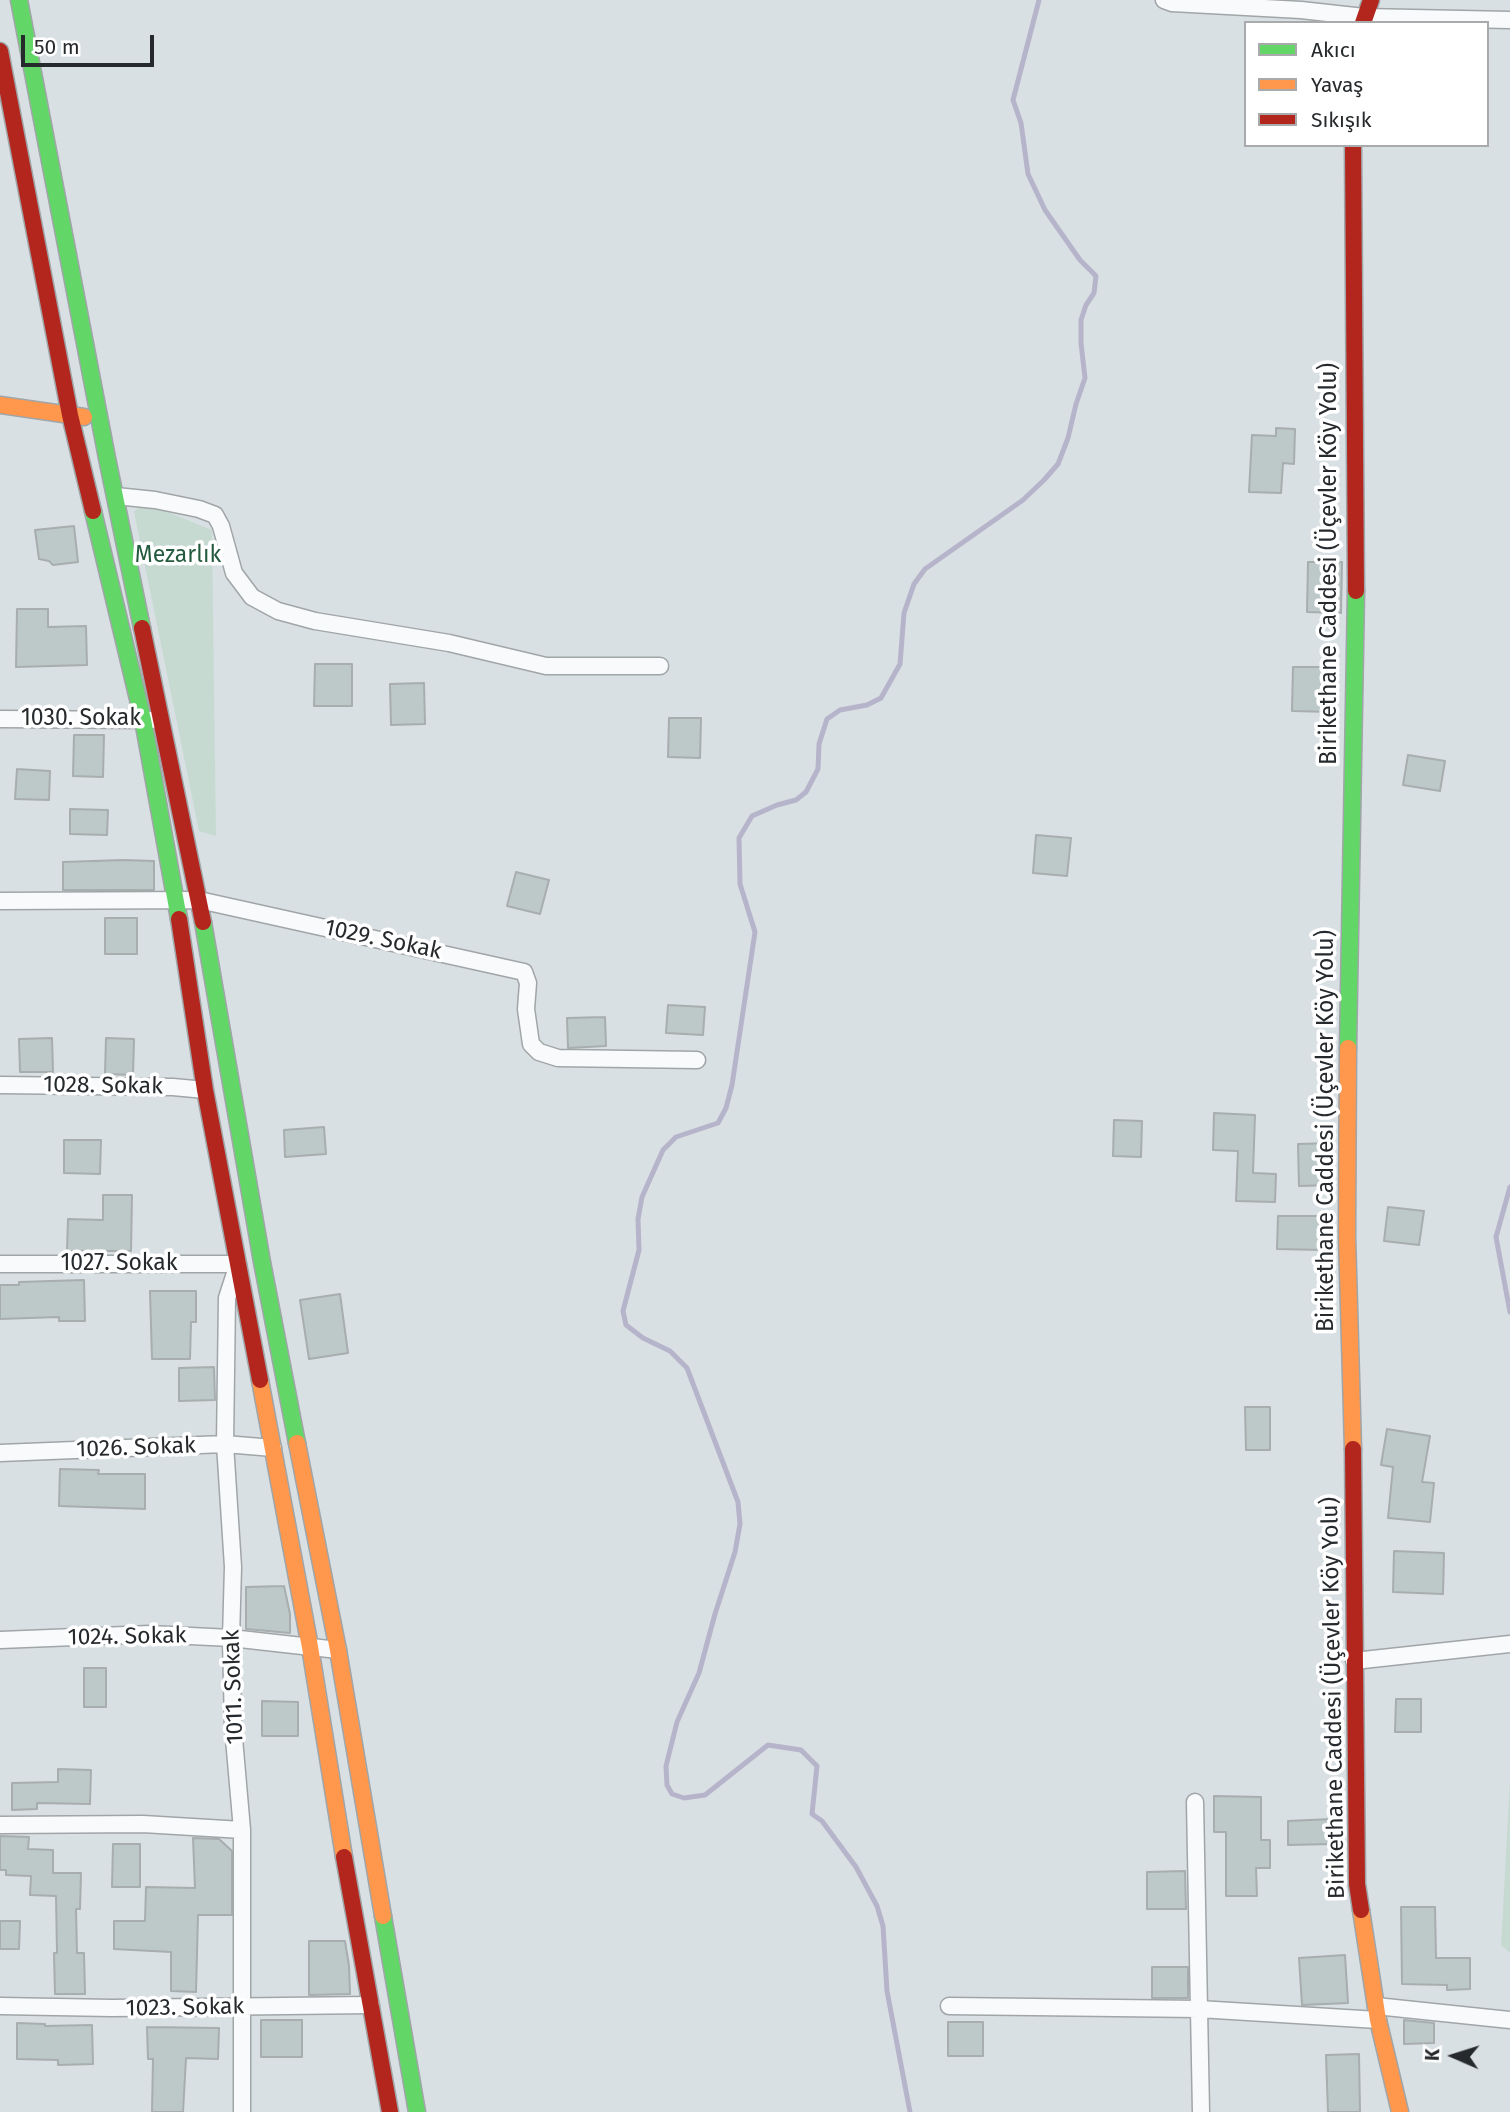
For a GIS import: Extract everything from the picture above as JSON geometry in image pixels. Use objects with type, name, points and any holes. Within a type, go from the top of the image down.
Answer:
[{"type":"street","points":[[19,0],[198,900],[262,1262],[338,1650],[417,2112]]},
{"type":"street","points":[[1164,0],[1172,3],[1301,10],[1363,20],[1510,20]]},
{"type":"street","points":[[1363,20],[1371,0]]},
{"type":"street","points":[[0,51],[70,415],[144,720],[176,900],[205,1090],[310,1647],[339,1830],[390,2112]]},
{"type":"street","name":"Birikethane Caddesi (Üçevler Köy Yolu)","points":[[1353,147],[1356,605],[1348,950],[1347,1236],[1353,1392],[1357,1884],[1377,2013],[1400,2112]]},
{"type":"street","points":[[0,405],[101,420]]},
{"type":"street","points":[[116,495],[155,500],[215,515],[221,526],[234,573],[242,586],[252,597],[278,611],[315,621],[449,643],[547,666],[660,666]]},
{"type":"street","name":"1030. Sokak","points":[[0,719],[162,720]]},
{"type":"street","name":"1029. Sokak","points":[[0,901],[198,900],[524,972],[528,983],[526,1009],[531,1044],[538,1052],[558,1058],[696,1060]]},
{"type":"street","name":"1028. Sokak","points":[[0,1085],[173,1087],[205,1090]]},
{"type":"street","name":"1027. Sokak","points":[[0,1264],[238,1264]]},
{"type":"street","name":"1011. Sokak","points":[[238,1264],[227,1298],[225,1444],[233,1567],[233,1727],[242,1830],[242,2112]]},
{"type":"street","name":"1026. Sokak","points":[[0,1453],[225,1444],[273,1448]]},
{"type":"street","name":"1024. Sokak","points":[[0,1640],[150,1634],[231,1638],[338,1650]]},
{"type":"street","points":[[1354,1661],[1510,1644]]},
{"type":"street","points":[[1195,1802],[1201,2112]]},
{"type":"street","points":[[0,1825],[143,1824],[242,1830]]},
{"type":"street","name":"1023. Sokak","points":[[0,2006],[113,2008],[371,2005]]},
{"type":"street","points":[[949,2006],[1377,2013],[1509,2020]]},
{"type":"green space","name":"Mezarlık","points":[[143,502],[212,530],[216,836],[199,831],[134,512]]},
{"type":"green space","points":[[1510,1779],[1510,1953],[1501,1945]]},
{"type":"building","points":[[1276,428],[1295,429],[1294,464],[1283,463],[1281,493],[1249,492],[1252,435],[1276,436]]},
{"type":"building","points":[[74,526],[78,562],[53,565],[49,561],[39,559],[35,530]]},
{"type":"building","points":[[1308,562],[1342,562],[1341,613],[1307,612]]},
{"type":"building","points":[[17,609],[48,609],[48,627],[86,626],[87,665],[16,667]]},
{"type":"building","points":[[315,664],[352,664],[352,706],[314,706]]},
{"type":"building","points":[[1293,667],[1334,667],[1333,712],[1292,711]]},
{"type":"building","points":[[424,683],[425,724],[391,725],[390,684]]},
{"type":"building","points":[[669,718],[701,718],[700,758],[668,757]]},
{"type":"building","points":[[74,735],[104,735],[103,777],[73,776]]},
{"type":"building","points":[[1408,755],[1445,761],[1440,791],[1403,785]]},
{"type":"building","points":[[17,769],[50,771],[49,800],[15,799]]},
{"type":"building","points":[[70,809],[108,810],[107,835],[70,834]]},
{"type":"building","points":[[1036,835],[1071,838],[1067,876],[1033,873]]},
{"type":"building","points":[[154,861],[154,890],[63,890],[63,862]]},
{"type":"building","points":[[516,872],[549,880],[540,914],[507,906]]},
{"type":"building","points":[[105,918],[137,918],[137,954],[105,954]]},
{"type":"building","points":[[668,1005],[705,1007],[703,1035],[666,1033]]},
{"type":"building","points":[[605,1017],[606,1046],[568,1048],[567,1018]]},
{"type":"building","points":[[52,1038],[53,1072],[20,1072],[19,1039]]},
{"type":"building","points":[[106,1038],[134,1039],[133,1075],[105,1074]]},
{"type":"building","points":[[1214,1113],[1255,1115],[1253,1173],[1276,1174],[1275,1202],[1236,1201],[1238,1151],[1213,1150]]},
{"type":"building","points":[[1114,1120],[1142,1121],[1141,1157],[1113,1156]]},
{"type":"building","points":[[324,1127],[326,1154],[285,1157],[284,1130]]},
{"type":"building","points":[[64,1140],[101,1140],[100,1174],[64,1173]]},
{"type":"building","points":[[1333,1143],[1333,1185],[1299,1186],[1298,1144]]},
{"type":"building","points":[[103,1195],[132,1195],[131,1251],[67,1251],[68,1219],[103,1220]]},
{"type":"building","points":[[1388,1207],[1424,1211],[1419,1245],[1384,1241]]},
{"type":"building","points":[[1278,1216],[1324,1216],[1323,1250],[1277,1249]]},
{"type":"building","points":[[84,1280],[85,1321],[59,1321],[59,1317],[0,1319],[0,1285]]},
{"type":"building","points":[[150,1291],[196,1291],[196,1322],[191,1322],[190,1359],[152,1359]]},
{"type":"building","points":[[340,1294],[348,1353],[309,1359],[300,1300]]},
{"type":"building","points":[[214,1367],[215,1400],[179,1401],[179,1368]]},
{"type":"building","points":[[1245,1407],[1270,1407],[1270,1450],[1246,1450]]},
{"type":"building","points":[[1387,1429],[1430,1436],[1422,1482],[1434,1483],[1430,1522],[1388,1518],[1393,1467],[1381,1465]]},
{"type":"building","points":[[60,1469],[99,1470],[98,1474],[145,1474],[145,1509],[59,1506]]},
{"type":"building","points":[[1394,1551],[1444,1553],[1443,1594],[1393,1592]]},
{"type":"building","points":[[284,1586],[290,1614],[290,1633],[246,1629],[246,1587]]},
{"type":"building","points":[[84,1668],[106,1668],[106,1707],[84,1707]]},
{"type":"building","points":[[1396,1699],[1421,1699],[1421,1732],[1395,1732]]},
{"type":"building","points":[[262,1701],[298,1702],[298,1736],[262,1736]]},
{"type":"building","points":[[58,1769],[91,1770],[90,1804],[37,1803],[37,1809],[12,1810],[12,1783],[58,1782]]},
{"type":"building","points":[[1214,1796],[1261,1797],[1261,1840],[1270,1840],[1270,1868],[1256,1868],[1257,1896],[1226,1896],[1226,1832],[1214,1832]]},
{"type":"building","points":[[1332,1819],[1333,1844],[1288,1845],[1288,1821]]},
{"type":"building","points":[[0,1836],[29,1837],[28,1849],[53,1850],[53,1873],[81,1873],[80,1909],[76,1909],[77,1953],[84,1953],[85,1994],[55,1994],[56,1896],[30,1895],[31,1876],[6,1875],[6,1870],[0,1870]]},
{"type":"building","points":[[193,1838],[219,1839],[232,1851],[232,1915],[198,1915],[196,1992],[171,1991],[171,1952],[114,1949],[114,1921],[145,1921],[146,1887],[195,1888]]},
{"type":"building","points":[[113,1844],[140,1844],[140,1887],[112,1887]]},
{"type":"building","points":[[1185,1871],[1186,1909],[1147,1909],[1147,1872]]},
{"type":"building","points":[[1401,1907],[1435,1907],[1436,1958],[1470,1958],[1470,1989],[1447,1990],[1447,1985],[1402,1984]]},
{"type":"building","points":[[0,1921],[20,1921],[19,1949],[0,1949]]},
{"type":"building","points":[[309,1941],[345,1941],[350,1994],[309,1995]]},
{"type":"building","points":[[1345,1955],[1348,2003],[1302,2005],[1299,1958]]},
{"type":"building","points":[[1152,1967],[1188,1967],[1188,1998],[1152,1998]]},
{"type":"building","points":[[261,2020],[302,2020],[302,2057],[261,2057]]},
{"type":"building","points":[[1404,2020],[1434,2023],[1434,2043],[1404,2044]]},
{"type":"building","points":[[948,2022],[983,2022],[983,2056],[948,2056]]},
{"type":"building","points":[[17,2023],[45,2026],[92,2025],[93,2064],[58,2065],[58,2060],[17,2059]]},
{"type":"building","points":[[147,2027],[219,2028],[218,2059],[186,2058],[183,2112],[152,2112],[153,2059],[148,2059]]},
{"type":"building","points":[[1359,2054],[1360,2112],[1328,2112],[1326,2055]]},
{"type":"waterway","points":[[910,2112],[887,1991],[883,1926],[877,1906],[856,1867],[822,1821],[812,1814],[817,1766],[801,1750],[768,1745],[705,1795],[684,1798],[672,1794],[667,1785],[666,1766],[677,1722],[699,1673],[735,1552],[740,1524],[738,1502],[687,1368],[670,1351],[643,1338],[626,1325],[623,1311],[639,1250],[638,1219],[642,1197],[663,1150],[676,1137],[718,1123],[726,1108],[732,1085],[755,932],[740,884],[739,838],[752,816],[796,800],[806,792],[818,769],[819,744],[827,719],[840,710],[867,705],[881,698],[900,664],[904,613],[914,584],[925,569],[1023,500],[1058,464],[1068,438],[1085,378],[1081,320],[1094,293],[1096,276],[1080,260],[1045,210],[1028,174],[1021,123],[1013,100],[1039,0]]},
{"type":"waterway","points":[[1510,1187],[1496,1237],[1510,1312]]},
{"type":"traffic: fast","points":[[19,0],[142,628]]},
{"type":"traffic: fast","points":[[93,511],[143,720],[179,919]]},
{"type":"traffic: fast","points":[[1348,1048],[1356,591]]},
{"type":"traffic: fast","points":[[203,922],[262,1262],[297,1443]]},
{"type":"traffic: fast","points":[[383,1916],[417,2112]]},
{"type":"traffic: slow","points":[[0,405],[84,417]]},
{"type":"traffic: slow","points":[[1348,1048],[1347,1236],[1353,1449]]},
{"type":"traffic: slow","points":[[260,1380],[310,1647],[344,1857]]},
{"type":"traffic: slow","points":[[297,1443],[338,1650],[383,1916]]},
{"type":"traffic: slow","points":[[1361,1910],[1378,2020],[1400,2112]]},
{"type":"traffic: jam","points":[[1364,21],[1371,0]]},
{"type":"traffic: jam","points":[[0,51],[70,415],[93,511]]},
{"type":"traffic: jam","points":[[1353,147],[1356,591]]},
{"type":"traffic: jam","points":[[142,628],[203,922]]},
{"type":"traffic: jam","points":[[179,919],[205,1090],[260,1380]]},
{"type":"traffic: jam","points":[[1353,1449],[1357,1884],[1361,1910]]},
{"type":"traffic: jam","points":[[344,1857],[390,2112]]}]
